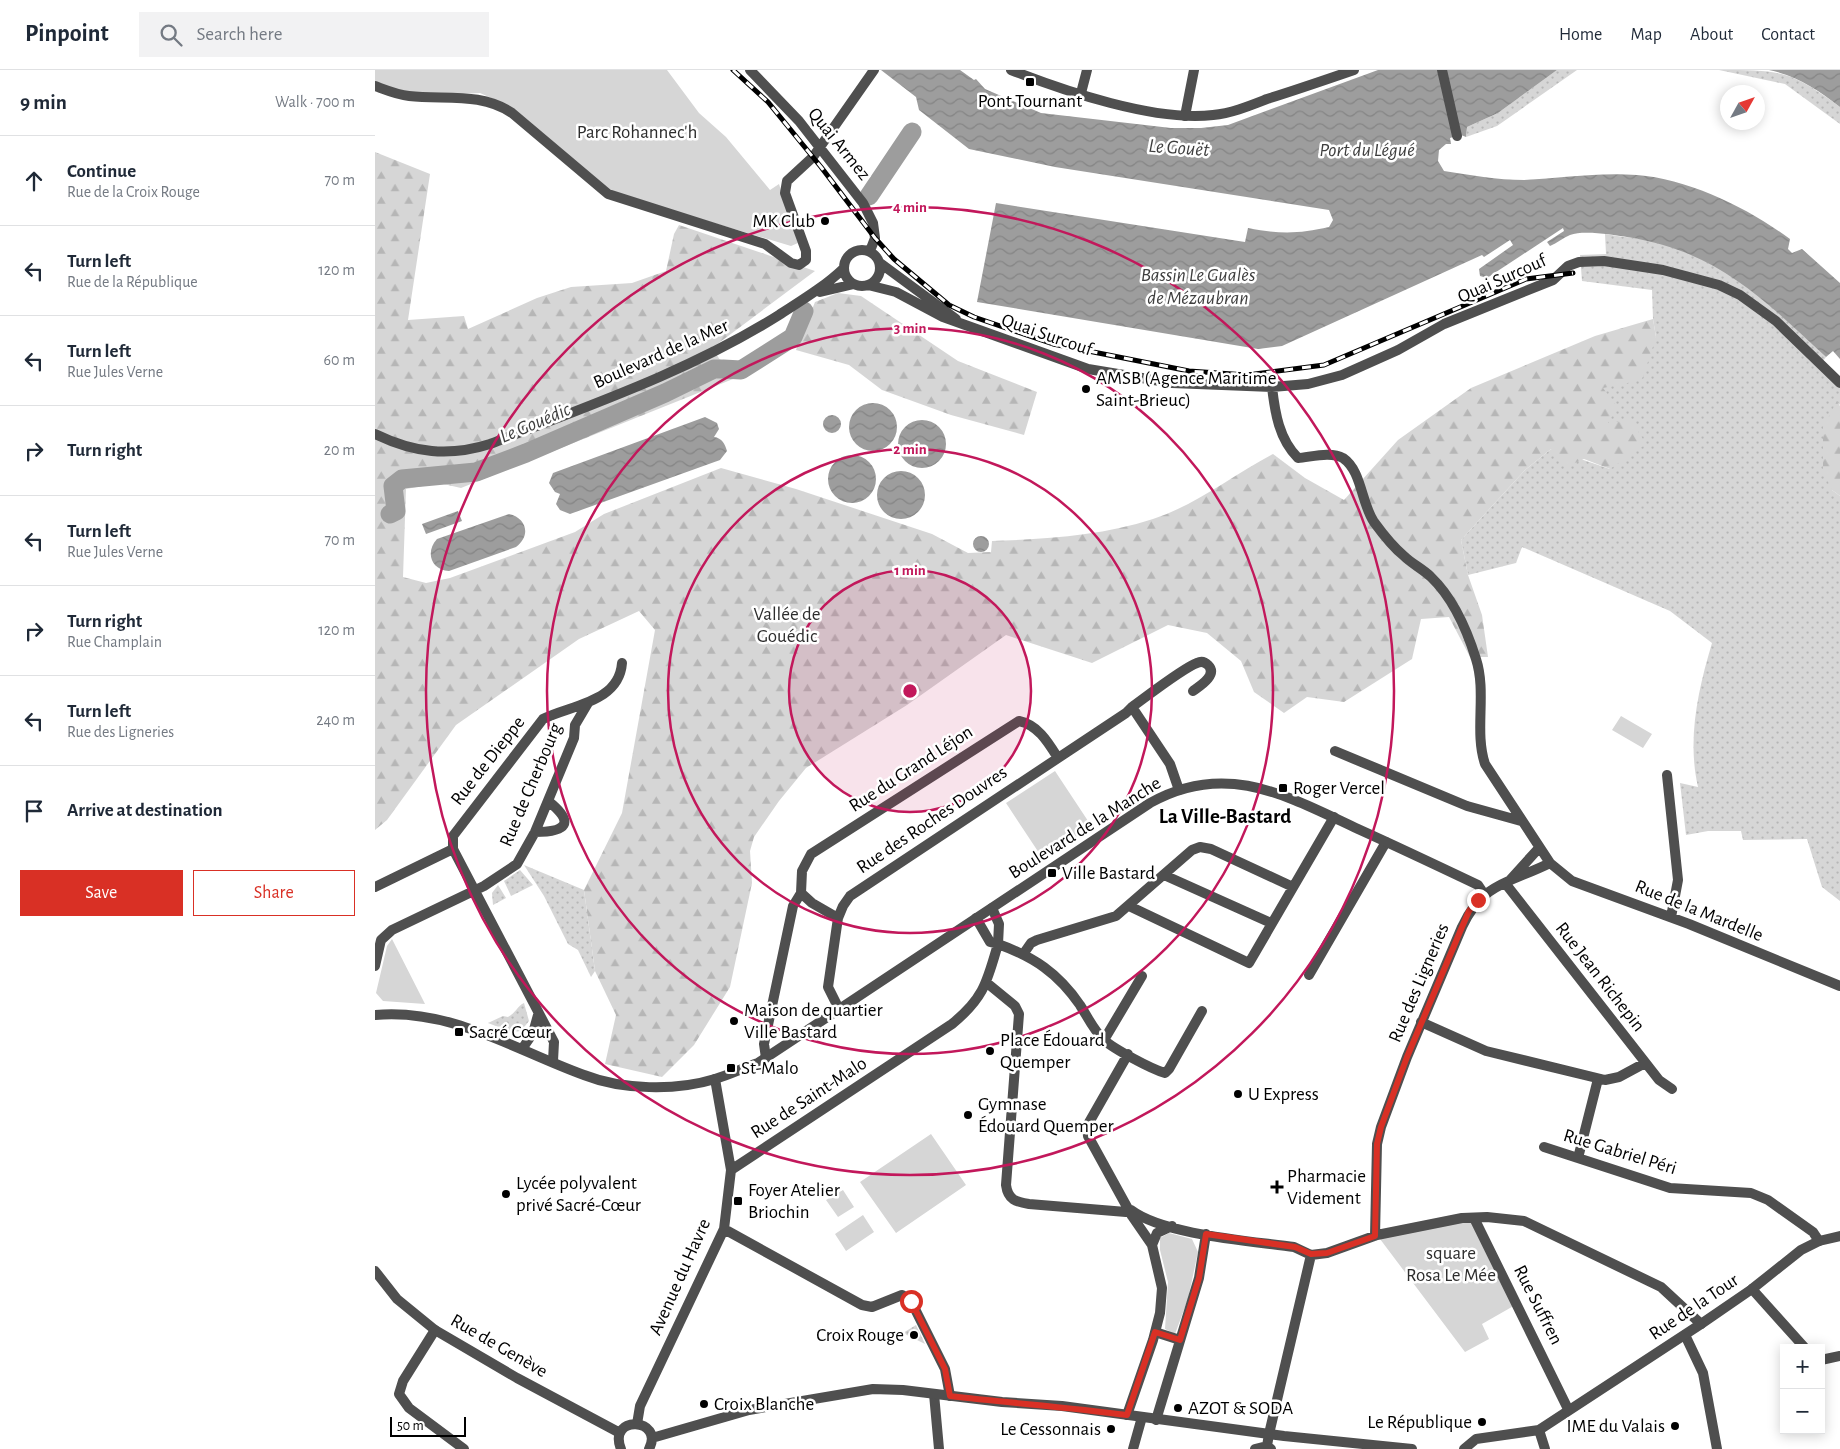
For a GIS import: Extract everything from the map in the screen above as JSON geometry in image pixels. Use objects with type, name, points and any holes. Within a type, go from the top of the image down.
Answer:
[{"type":"street","name":"Quai Armez","points":[[751,70],[820,146],[863,203],[873,223],[875,238],[870,251]]},
{"type":"street","points":[[375,86],[406,96],[476,99],[497,104],[513,113],[608,194],[765,244],[791,263],[799,265],[806,260],[806,251],[785,193],[787,181],[813,157],[875,70]]},
{"type":"street","points":[[1011,70],[1039,81],[1155,114],[1185,116],[1212,116],[1234,112],[1354,70]]},
{"type":"street","points":[[1081,93],[1087,70]]},
{"type":"street","points":[[1185,116],[1194,70]]},
{"type":"street","points":[[1442,70],[1457,136]]},
{"type":"street","points":[[863,249],[870,251],[880,264],[878,276],[868,285],[854,284],[845,275],[844,268],[849,254],[863,249]]},
{"type":"street","name":"Quai Surcouf","points":[[868,285],[896,292],[943,318],[1088,369],[1172,384],[1272,387],[1308,384],[1342,375],[1398,350],[1444,324],[1553,280],[1569,266],[1579,262],[1604,261],[1663,270],[1719,285],[1740,295],[1776,321],[1840,383]]},
{"type":"street","name":"Quai Surcouf","points":[[880,264],[962,324]]},
{"type":"street","name":"Boulevard de la Mer","points":[[375,434],[415,449],[433,452],[466,451],[490,444],[697,361],[737,341],[811,294],[844,268]]},
{"type":"street","name":"Boulevard de la Mer","points":[[811,294],[854,284]]},
{"type":"street","points":[[1272,387],[1281,434],[1288,447],[1298,458],[1332,454],[1342,457],[1351,466],[1373,520],[1403,556],[1429,575],[1453,603],[1479,670],[1482,690],[1482,753],[1491,776],[1549,863]]},
{"type":"street","name":"Rue des Roches Douvres","points":[[839,1009],[828,987],[838,918],[850,896],[1126,713],[1183,672],[1197,663],[1204,662],[1210,666],[1209,678],[1193,691]]},
{"type":"street","name":"Rue de Dieppe","points":[[453,850],[453,836],[456,831],[543,719],[558,711],[588,703],[613,687],[621,674],[621,663]]},
{"type":"street","name":"Rue de Cherbourg","points":[[375,966],[381,940],[392,930],[474,890],[517,864],[535,832],[574,738],[575,725],[588,703]]},
{"type":"street","points":[[1132,707],[1170,764],[1179,790]]},
{"type":"street","name":"Rue du Grand Léjon","points":[[801,894],[802,871],[811,854],[1019,720],[1027,722],[1037,730],[1058,758]]},
{"type":"street","points":[[1335,751],[1467,806],[1521,821]]},
{"type":"street","points":[[1667,775],[1678,880],[1671,917]]},
{"type":"street","name":"Boulevard de la Manche","points":[[375,1015],[391,1014],[438,1018],[464,1025],[585,1076],[613,1083],[640,1086],[678,1085],[715,1079],[766,1058],[1150,803],[1179,790],[1220,783],[1256,786],[1280,793],[1478,885],[1484,894]]},
{"type":"street","points":[[535,832],[555,832],[562,827],[564,822],[562,812],[548,801]]},
{"type":"street","points":[[1129,906],[1249,962],[1334,817]]},
{"type":"street","points":[[1309,975],[1386,842]]},
{"type":"street","points":[[1024,953],[1031,942],[1116,916],[1192,850],[1200,847],[1211,849],[1293,887]]},
{"type":"street","name":"Rue des Ligneries","points":[[1507,882],[1539,848]]},
{"type":"street","points":[[375,887],[453,850],[538,1015],[554,1042],[553,1062]]},
{"type":"street","name":"Rue de la Mardelle","points":[[1549,863],[1572,881],[1671,917],[1840,986]]},
{"type":"street","name":"Rue des Ligneries","points":[[1375,1236],[1377,1144],[1421,1022],[1469,911],[1484,894],[1549,863]]},
{"type":"street","points":[[1165,875],[1271,923]]},
{"type":"street","name":"Rue Jean Richepin","points":[[1507,882],[1645,1063],[1659,1080],[1672,1089]]},
{"type":"street","points":[[766,1058],[764,1044],[793,906],[801,894],[812,903],[838,918]]},
{"type":"street","name":"Rue de Saint-Malo","points":[[731,1170],[953,1024],[973,1008],[987,983],[998,944],[999,924],[992,908]]},
{"type":"street","points":[[976,918],[990,942],[1024,953],[1063,984],[1104,1040],[1165,1073],[1202,1011]]},
{"type":"street","points":[[1104,1040],[1142,976]]},
{"type":"street","points":[[987,983],[1015,1006],[1019,1014],[1006,1185],[1011,1198],[1016,1202],[1029,1204],[1126,1212],[1131,1210]]},
{"type":"street","points":[[522,1049],[533,1033],[538,1015]]},
{"type":"street","points":[[1421,1022],[1486,1050],[1598,1079],[1605,1080],[1619,1077],[1645,1063]]},
{"type":"street","points":[[1128,1054],[1087,1126],[1088,1136],[1147,1241],[1152,1245]]},
{"type":"street","name":"Avenue du Havre","points":[[637,1424],[640,1406],[724,1230],[731,1170],[715,1079]]},
{"type":"street","points":[[1578,1158],[1598,1079]]},
{"type":"street","name":"Rue Gabriel Péri","points":[[1544,1147],[1670,1188],[1751,1192],[1768,1200],[1813,1232],[1819,1241]]},
{"type":"street","points":[[1131,1210],[1142,1219],[1206,1234],[1295,1247],[1311,1254],[1327,1253],[1375,1236],[1462,1218],[1525,1221],[1661,1287],[1701,1324]]},
{"type":"street","name":"Rue Suffren","points":[[1474,1218],[1568,1410]]},
{"type":"street","points":[[1127,1415],[1155,1332],[1162,1288],[1152,1245],[1157,1233],[1172,1226]]},
{"type":"street","points":[[724,1230],[862,1304],[872,1307],[902,1295],[911,1301],[945,1369],[950,1396]]},
{"type":"street","points":[[1156,1420],[1199,1278],[1206,1234]]},
{"type":"street","name":"Rue de la Tour","points":[[1539,1430],[1753,1289],[1801,1250],[1819,1241],[1840,1236]]},
{"type":"street","points":[[1255,1449],[1269,1447],[1269,1434],[1311,1254]]},
{"type":"street","name":"Rue de Genève","points":[[375,1271],[397,1299],[435,1330],[517,1378],[620,1433]]},
{"type":"street","points":[[1753,1289],[1801,1344]]},
{"type":"street","points":[[435,1330],[403,1381],[399,1394],[409,1408],[464,1449]]},
{"type":"street","points":[[1155,1332],[1180,1340]]},
{"type":"street","points":[[1685,1335],[1703,1373],[1717,1449]]},
{"type":"street","points":[[1825,1359],[1840,1356]]},
{"type":"street","points":[[652,1438],[749,1410],[873,1389],[903,1390],[1002,1402],[1062,1406],[1269,1434],[1412,1449]]},
{"type":"street","points":[[934,1394],[939,1449]]},
{"type":"street","points":[[1133,1449],[1142,1418]]},
{"type":"street","points":[[621,1449],[619,1443],[620,1433],[626,1426],[637,1424],[645,1427],[652,1438],[649,1449]]},
{"type":"street","points":[[1464,1449],[1476,1439],[1539,1430],[1545,1449]]},
{"type":"green space","name":"Parc Rohannec'h","points":[[375,70],[667,70],[699,113],[726,137],[770,190],[779,184],[798,243],[791,246],[611,192],[507,105],[480,93],[441,95],[404,92],[375,82]]},
{"type":"green space","points":[[1557,70],[1577,70],[1497,126],[1466,137],[1467,127],[1498,113]]},
{"type":"green space","points":[[1719,70],[1771,72],[1796,79],[1840,107],[1840,124],[1785,84]]},
{"type":"green space","name":"Vallée de Gouédic","points":[[375,152],[430,174],[408,320],[464,316],[468,329],[537,298],[571,287],[632,283],[666,271],[674,234],[679,225],[815,271],[712,348],[733,379],[461,488],[439,483],[406,489],[403,577],[426,583],[450,578],[575,532],[604,514],[721,468],[796,489],[932,534],[968,553],[991,552],[992,541],[1053,538],[1093,533],[1153,519],[1199,498],[1273,454],[1305,478],[1344,500],[1398,440],[1471,388],[1595,336],[1653,319],[1656,337],[1642,380],[1603,388],[1617,407],[1608,423],[1631,420],[1646,444],[1610,469],[1584,459],[1565,467],[1551,449],[1525,470],[1461,540],[1468,575],[1482,615],[1488,657],[1470,657],[1449,617],[1421,619],[1412,659],[1344,702],[1307,697],[1284,713],[1254,692],[1241,661],[1207,633],[1168,625],[1092,663],[1006,635],[907,705],[806,768],[779,801],[754,837],[750,851],[752,883],[730,987],[694,1045],[662,1077],[605,1064],[616,1015],[595,971],[584,890],[622,813],[655,630],[639,611],[579,639],[456,725],[387,820],[375,830]]},
{"type":"green space","points":[[1605,234],[1654,241],[1680,249],[1704,259],[1726,272],[1768,303],[1826,357],[1820,365],[1840,387],[1840,405],[1837,402],[1832,490],[1840,496],[1840,901],[1822,887],[1807,839],[1743,840],[1741,831],[1708,831],[1686,835],[1680,783],[1698,787],[1695,769],[1694,733],[1702,679],[1712,643],[1670,611],[1522,547],[1516,563],[1468,575],[1461,540],[1525,470],[1551,449],[1610,469],[1603,388],[1656,337],[1652,290],[1582,281],[1580,255],[1606,254]]},
{"type":"green space","points":[[838,293],[861,296],[958,361],[1037,392],[1024,435],[951,415],[882,390],[849,365],[796,350],[815,302]]},
{"type":"green space","points":[[1837,401],[1840,406],[1840,496],[1832,490],[1823,471],[1823,427]]},
{"type":"green space","points":[[1621,716],[1652,734],[1643,748],[1612,730]]},
{"type":"green space","points":[[1055,771],[1092,827],[1043,859],[1006,803]]},
{"type":"green space","points":[[524,865],[584,890],[595,971],[591,977],[578,950],[568,944],[544,896]]},
{"type":"green space","points":[[520,870],[533,885],[511,896],[504,881]]},
{"type":"green space","points":[[498,885],[506,898],[493,905],[492,893]]},
{"type":"green space","points":[[392,939],[425,1004],[383,1001],[376,993],[387,946]]},
{"type":"green space","points":[[524,1003],[529,1021],[521,1031],[511,1032],[488,1023],[503,1016],[508,1017]]},
{"type":"green space","points":[[931,1134],[966,1185],[896,1233],[860,1182]]},
{"type":"green space","points":[[843,1190],[854,1207],[838,1217],[826,1200]]},
{"type":"green space","points":[[863,1215],[874,1232],[846,1251],[835,1234]]},
{"type":"green space","name":"square Rosa Le Mée","points":[[1474,1218],[1517,1304],[1482,1324],[1489,1339],[1465,1352],[1377,1235]]},
{"type":"green space","points":[[1169,1233],[1192,1239],[1198,1252],[1188,1299],[1175,1334],[1165,1329],[1168,1282],[1160,1250],[1160,1238]]},
{"type":"green space","points":[[916,1325],[925,1344],[903,1333]]},
{"type":"water","name":"Port du Légué","points":[[881,70],[960,70],[974,80],[976,79],[985,89],[1041,113],[1171,128],[1201,128],[1228,125],[1378,70],[1438,70],[1453,137],[1450,138],[1451,144],[1446,144],[1439,150],[1438,161],[1444,171],[1524,180],[1595,175],[1637,175],[1677,182],[1737,206],[1756,216],[1790,239],[1788,249],[1792,253],[1802,249],[1840,283],[1840,359],[1833,351],[1826,357],[1759,297],[1736,280],[1687,253],[1627,237],[1590,233],[1570,235],[1550,246],[1547,242],[1564,231],[1563,228],[1487,278],[1480,276],[1479,269],[1513,245],[1510,240],[1484,257],[1482,255],[1282,346],[1258,349],[977,302],[996,203],[1245,242],[1248,228],[1279,232],[1298,232],[1329,227],[1333,220],[1329,210],[1055,167],[969,149],[919,110],[916,97]]},
{"type":"water","points":[[1446,70],[1557,70],[1498,113],[1467,127],[1466,137],[1461,135]]},
{"type":"water","points":[[1769,70],[1840,70],[1840,107],[1806,84]]},
{"type":"water","points":[[868,403],[878,403],[890,410],[897,422],[897,432],[890,444],[878,451],[868,451],[860,447],[853,440],[849,432],[849,422],[853,414],[860,407]]},
{"type":"water","points":[[828,415],[836,415],[841,420],[839,431],[828,433],[823,428],[823,420]]},
{"type":"water","points":[[705,417],[717,423],[719,429],[714,437],[721,440],[726,448],[727,451],[720,460],[570,514],[560,510],[556,504],[560,494],[555,492],[549,483],[553,473]]},
{"type":"water","points":[[917,420],[927,420],[939,427],[946,439],[946,449],[939,461],[927,468],[917,468],[909,464],[902,457],[898,449],[898,439],[902,431],[909,424]]},
{"type":"water","points":[[847,455],[857,455],[869,462],[876,474],[876,484],[869,496],[857,503],[847,503],[839,499],[832,492],[828,484],[828,474],[832,466],[839,459]]},
{"type":"water","points":[[896,471],[906,471],[918,478],[925,490],[925,500],[918,512],[906,519],[896,519],[888,515],[881,508],[877,500],[877,490],[881,482],[888,475]]},
{"type":"water","points":[[458,511],[462,521],[426,534],[422,524]]},
{"type":"water","points":[[509,514],[520,519],[525,528],[524,538],[516,547],[449,571],[443,570],[434,564],[431,549],[437,539]]},
{"type":"water","points":[[978,536],[984,536],[989,541],[987,550],[978,552],[973,547],[973,541]]},
{"type":"waterway","name":"Le Gouédic","points":[[869,196],[912,132]]},
{"type":"waterway","name":"Le Gouédic","points":[[723,369],[741,370],[793,337],[804,311]]},
{"type":"waterway","name":"Le Gouédic","points":[[390,514],[396,511],[393,486],[402,479],[476,472],[526,453],[665,393],[714,369],[720,369]]},
{"type":"railway","points":[[733,70],[768,102],[875,238],[894,259],[949,305],[974,317],[1053,344],[1189,371],[1247,375],[1324,365],[1526,279],[1573,273]]},
{"type":"place","name":"Pont Tournant","points":[[1030,82]]},
{"type":"place","name":"MK Club","points":[[825,221]]},
{"type":"place","name":"AMSB (Agence Maritime Saint-Brieuc)","points":[[1086,389]]},
{"type":"place","name":"Roger Vercel","points":[[1283,788]]},
{"type":"place","name":"Ville Bastard","points":[[1052,873]]},
{"type":"place","name":"Maison de quartier Ville Bastard","points":[[734,1021]]},
{"type":"place","name":"Sacré Cœur","points":[[459,1032]]},
{"type":"place","name":"Place Édouard Quemper","points":[[990,1051]]},
{"type":"place","name":"St-Malo","points":[[731,1068]]},
{"type":"place","name":"U Express","points":[[1238,1094]]},
{"type":"place","name":"Gymnase Édouard Quemper","points":[[968,1115]]},
{"type":"place","name":"Pharmacie Videment","points":[[1277,1187]]},
{"type":"place","name":"Lycée polyvalent privé Sacré-Cœur","points":[[506,1194]]},
{"type":"place","name":"Foyer Atelier Briochin","points":[[738,1201]]},
{"type":"place","name":"Croix Rouge","points":[[914,1335]]},
{"type":"place","name":"Croix Blanche","points":[[704,1404]]},
{"type":"place","name":"AZOT & SODA","points":[[1178,1408]]},
{"type":"place","name":"Le République","points":[[1482,1422]]},
{"type":"place","name":"IME du Valais","points":[[1675,1426]]},
{"type":"place","name":"Le Cessonnais","points":[[1111,1429]]},
{"type":"district","name":"La Ville-Bastard","points":[[1225,816]]},
{"type":"route","points":[[911,1301],[945,1369],[950,1396],[1062,1406],[1127,1415],[1133,1402],[1155,1332],[1180,1340],[1199,1278],[1206,1234],[1295,1247],[1311,1254],[1327,1253],[1375,1236],[1377,1144],[1381,1127],[1421,1022],[1428,1010],[1469,911],[1478,900]]},
{"type":"water label","name":"Le Gouët","points":[[1179,148]]},
{"type":"water label","name":"Bassin Le Gualès de Mézaubran","points":[[1198,286]]}]
